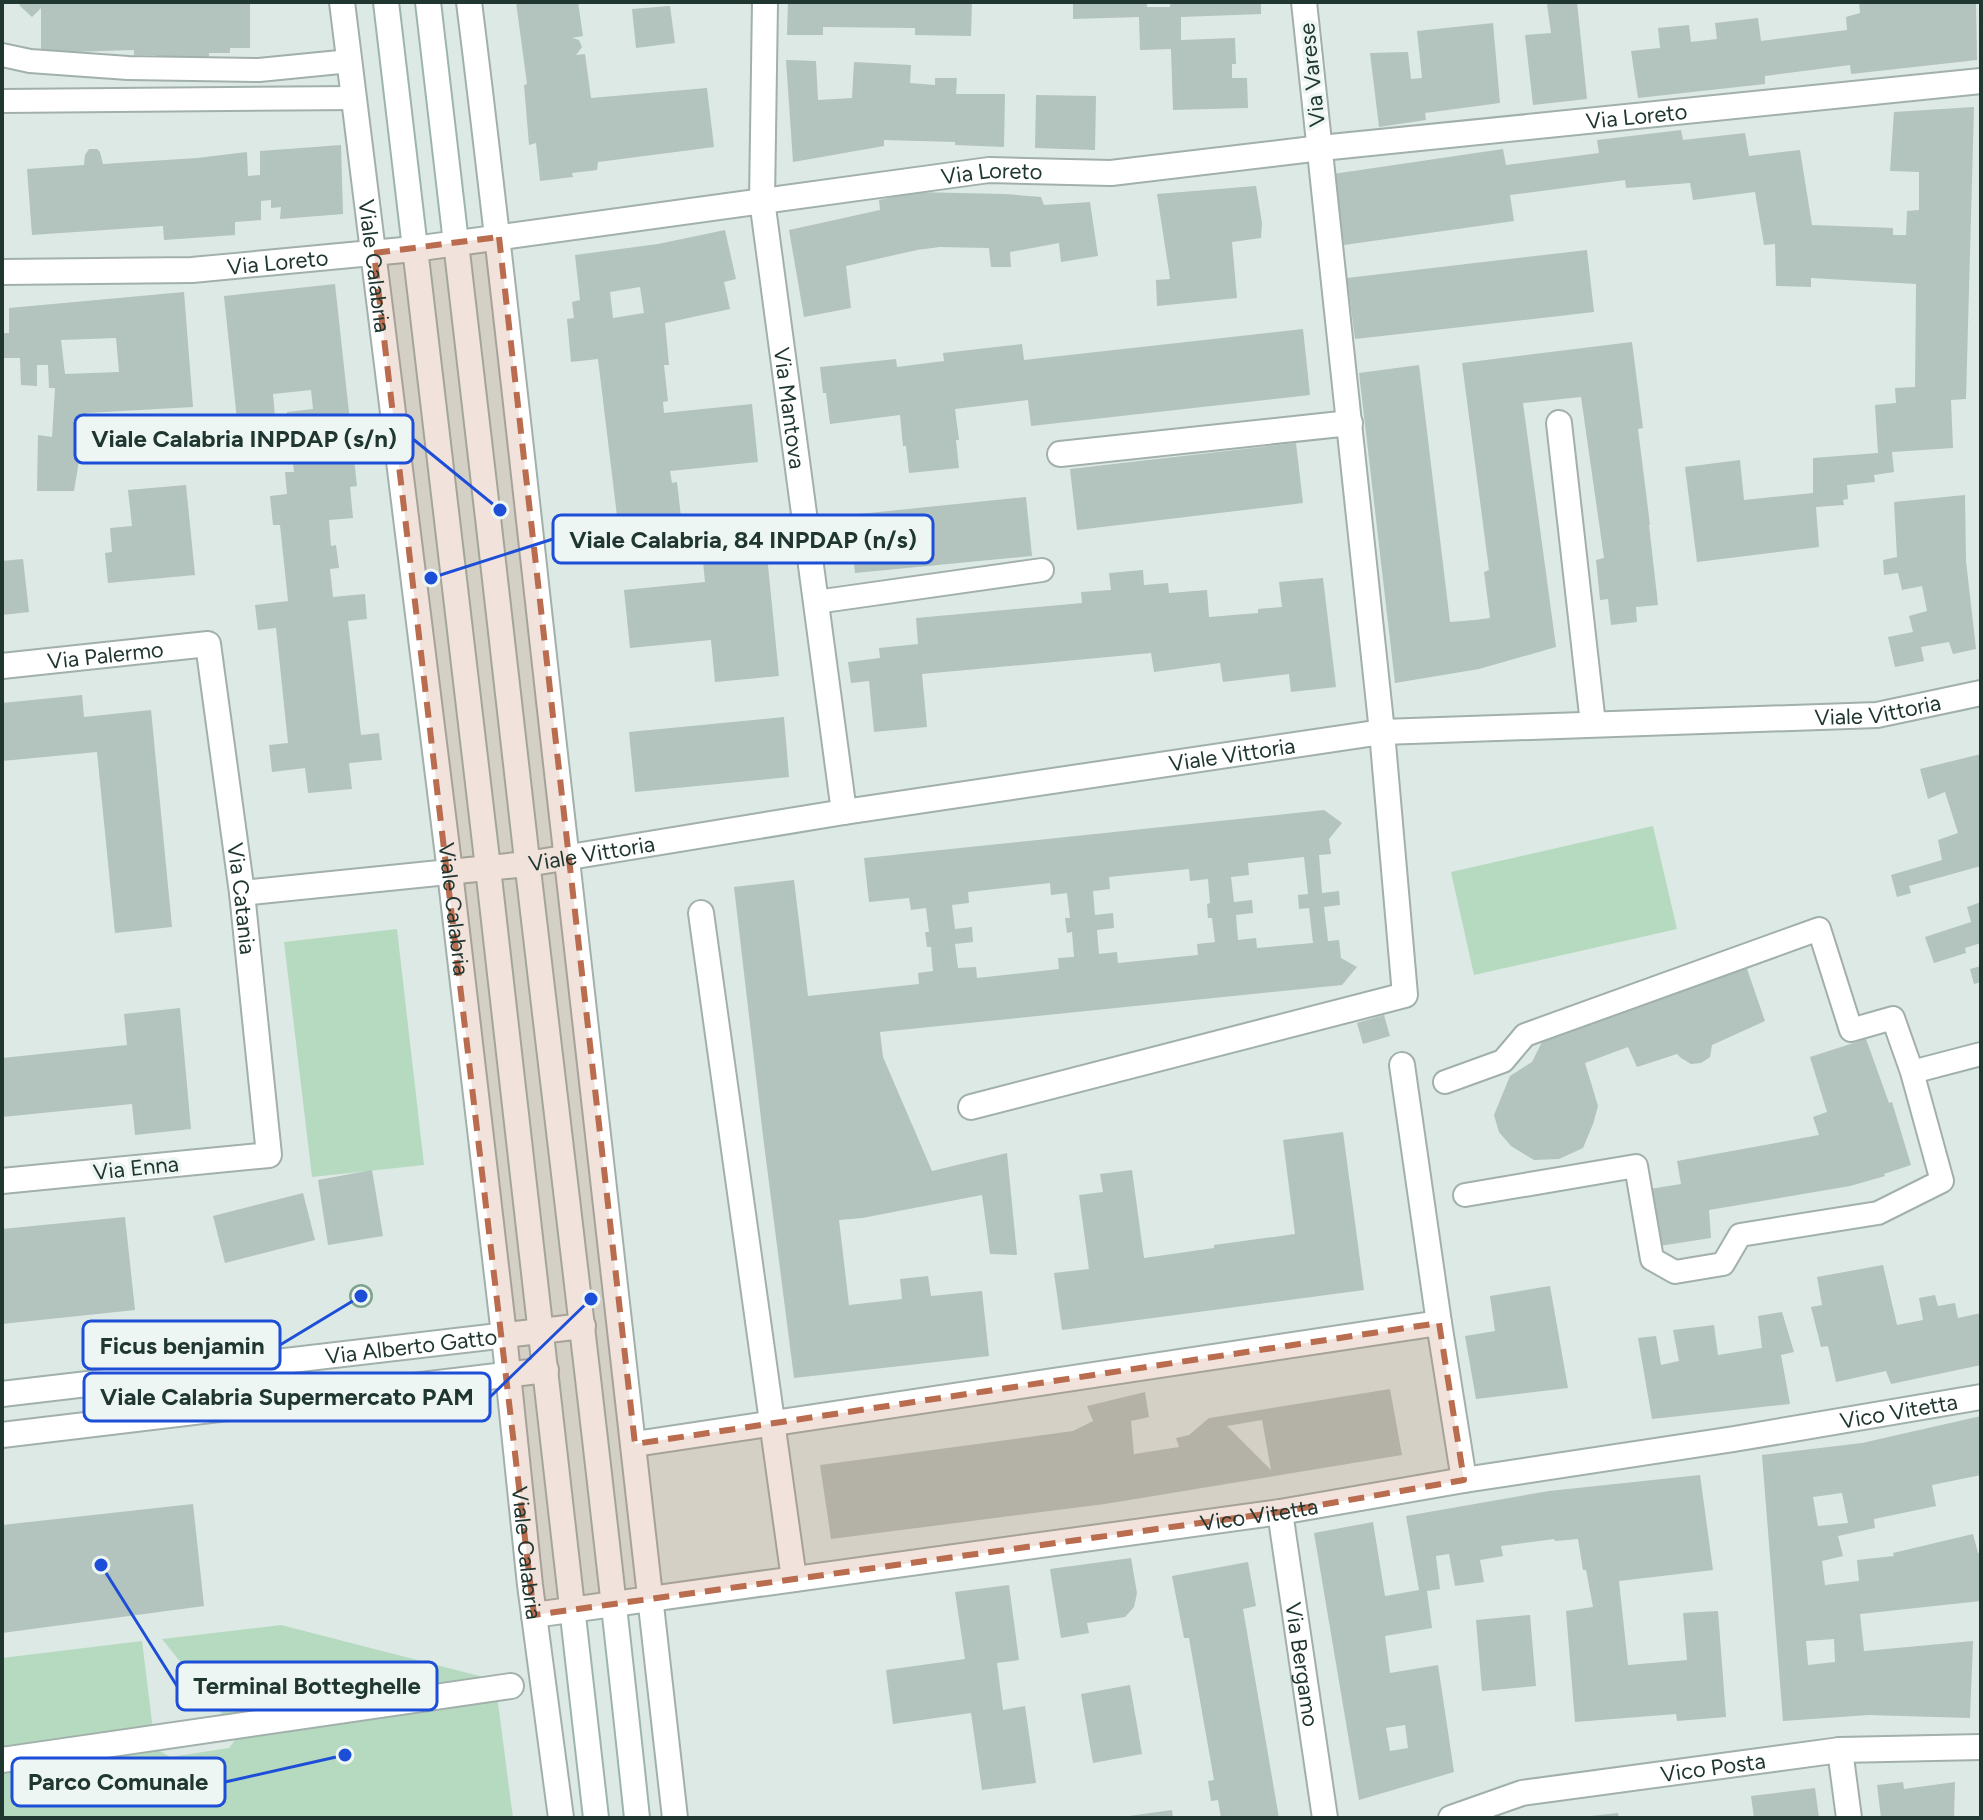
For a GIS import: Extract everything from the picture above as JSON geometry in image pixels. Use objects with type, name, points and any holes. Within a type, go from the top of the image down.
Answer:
[{"type":"street","name":"Viale Calabria","points":[[342,2],[450,872],[534,1615],[561,1818]]},
{"type":"street","name":"Viale Calabria","points":[[386,2],[542,1330],[596,1818]]},
{"type":"street","points":[[428,2],[615,1604],[637,1818]]},
{"type":"street","points":[[469,2],[499,237],[675,1818]]},
{"type":"street","name":"Via Mantova","points":[[765,2],[762,200],[844,812]]},
{"type":"street","name":"Via Varese","points":[[971,1107],[1405,995],[1382,732],[1304,2]]},
{"type":"street","name":"Via Loreto","points":[[2,272],[192,270],[374,253],[989,170],[1111,173],[1321,148],[1981,81]]},
{"type":"street","points":[[1060,454],[1350,423]]},
{"type":"street","points":[[1559,423],[1593,724]]},
{"type":"street","name":"Via Palermo","points":[[2,666],[208,644]]},
{"type":"street","name":"Via Catania","points":[[208,644],[242,893],[269,1155]]},
{"type":"street","name":"Viale Vittoria","points":[[242,893],[591,855],[844,812],[1382,732],[1877,715],[1981,693]]},
{"type":"street","points":[[701,913],[794,1579]]},
{"type":"street","points":[[1402,1065],[1464,1480]]},
{"type":"street","name":"Via Enna","points":[[2,1181],[269,1155]]},
{"type":"street","points":[[635,1444],[1439,1323]]},
{"type":"street","name":"Via Alberto Gatto","points":[[2,1394],[583,1326]]},
{"type":"street","points":[[2,1435],[546,1370]]},
{"type":"street","name":"Vico Vitetta","points":[[534,1615],[1280,1512],[1981,1397]]},
{"type":"street","name":"Via Bergamo","points":[[1280,1512],[1325,1818]]},
{"type":"street","points":[[2,1760],[511,1686]]},
{"type":"street","name":"Vico Posta","points":[[1451,1818],[1522,1793],[1840,1750],[1981,1747]]},
{"type":"street","points":[[1840,1750],[1849,1818]]},
{"type":"lane","points":[[2,55],[30,61],[128,68],[259,70],[350,61]]},
{"type":"lane","points":[[2,101],[354,98]]},
{"type":"lane","points":[[816,602],[1042,570]]},
{"type":"lane","points":[[1445,1082],[1503,1061],[1525,1035],[1819,929],[1851,1030],[1893,1018],[1912,1072],[1942,1181],[1878,1213],[1740,1235],[1723,1264],[1675,1272],[1652,1259],[1636,1166],[1465,1195]]},
{"type":"lane","points":[[1912,1072],[1981,1054]]},
{"type":"highlighted area","points":[[499,237],[635,1444],[1439,1323],[1464,1480],[1280,1512],[534,1615],[374,253]]},
{"type":"green space","points":[[1653,826],[1677,929],[1474,975],[1451,872]]},
{"type":"green space","points":[[397,929],[424,1165],[312,1177],[284,942]]},
{"type":"green space","points":[[281,1625],[495,1680],[226,1719],[162,1639]]},
{"type":"green space","points":[[142,1641],[153,1730],[2,1752],[2,1658]]},
{"type":"green space","points":[[497,1695],[513,1818],[2,1818],[2,1765],[150,1745],[170,1757],[229,1748],[244,1728]]},
{"type":"building","points":[[22,2],[250,2],[250,48],[230,48],[230,53],[209,53],[209,63],[157,64],[156,55],[134,55],[134,50],[41,53],[41,8],[32,17],[19,5]]},
{"type":"building","points":[[516,2],[578,2],[583,36],[572,38],[579,40],[582,47],[576,55],[585,54],[591,98],[707,88],[714,147],[598,162],[597,170],[540,181],[536,143],[529,145],[524,85],[527,84]]},
{"type":"building","points":[[788,2],[972,2],[971,36],[915,35],[915,28],[823,27],[823,35],[787,35]]},
{"type":"building","points":[[1073,2],[1147,2],[1147,7],[1170,7],[1170,2],[1261,2],[1261,14],[1181,17],[1181,40],[1235,38],[1236,64],[1232,64],[1232,78],[1247,78],[1248,108],[1173,110],[1171,49],[1140,50],[1139,17],[1073,19]]},
{"type":"building","points":[[1577,2],[1587,99],[1533,105],[1525,35],[1551,33],[1547,4]]},
{"type":"building","points":[[1859,2],[1976,2],[1977,60],[1851,74],[1850,65],[1765,76],[1765,84],[1638,98],[1631,51],[1660,48],[1658,28],[1689,25],[1691,42],[1717,39],[1715,23],[1758,18],[1761,41],[1847,30],[1846,17],[1860,13]]},
{"type":"building","points":[[670,6],[675,43],[636,48],[632,9]]},
{"type":"building","points":[[1493,23],[1500,103],[1425,113],[1426,120],[1379,127],[1370,53],[1408,52],[1411,79],[1422,78],[1417,31]]},
{"type":"building","points":[[786,60],[816,61],[818,100],[852,98],[854,62],[911,65],[910,83],[935,85],[935,78],[957,78],[956,94],[1005,94],[1004,147],[884,140],[884,146],[793,162]]},
{"type":"building","points":[[1036,95],[1096,96],[1095,150],[1035,148]]},
{"type":"building","points":[[1974,107],[1966,399],[1951,400],[1953,448],[1892,452],[1894,472],[1874,475],[1875,482],[1847,485],[1848,499],[1843,500],[1844,505],[1816,507],[1819,547],[1697,562],[1685,467],[1740,460],[1744,500],[1813,493],[1813,458],[1878,453],[1875,405],[1896,403],[1895,388],[1915,387],[1916,284],[1811,278],[1811,287],[1776,286],[1775,244],[1764,245],[1755,192],[1693,200],[1690,183],[1626,188],[1625,180],[1510,195],[1514,221],[1344,245],[1333,174],[1503,149],[1506,165],[1599,153],[1597,140],[1681,130],[1683,140],[1745,133],[1749,156],[1800,150],[1812,225],[1893,228],[1893,235],[1906,235],[1907,211],[1919,210],[1919,172],[1890,171],[1894,112]]},
{"type":"building","points":[[341,145],[343,214],[280,219],[281,207],[271,208],[271,200],[261,201],[261,220],[235,222],[235,235],[164,240],[163,226],[32,235],[27,169],[84,165],[89,149],[100,152],[103,164],[247,152],[248,176],[260,175],[260,151]]},
{"type":"building","points":[[1256,186],[1262,223],[1261,238],[1232,242],[1237,298],[1157,306],[1156,280],[1170,279],[1157,194]]},
{"type":"building","points":[[915,192],[1041,197],[1044,205],[1090,202],[1098,256],[1061,262],[1059,243],[1010,252],[1011,267],[991,267],[989,248],[917,250],[846,266],[851,308],[804,317],[789,230],[880,210],[879,200]]},
{"type":"building","points":[[725,230],[736,279],[724,282],[730,309],[665,323],[669,365],[664,365],[668,401],[663,402],[664,413],[752,404],[758,462],[670,471],[672,483],[677,482],[681,517],[618,524],[598,359],[571,362],[567,319],[574,318],[572,302],[580,300],[575,255],[658,244]],"holes":[[[640,287],[644,313],[613,318],[610,292]]]},
{"type":"building","points":[[1587,250],[1594,312],[1355,339],[1347,278]]},
{"type":"building","points":[[335,284],[357,486],[350,487],[353,518],[329,520],[331,546],[336,545],[339,568],[330,569],[333,597],[365,594],[367,619],[348,621],[361,735],[379,733],[382,760],[349,763],[352,789],[308,793],[305,768],[272,772],[269,745],[288,743],[276,628],[258,630],[255,605],[288,601],[280,525],[273,525],[270,496],[287,494],[285,472],[294,472],[287,412],[313,409],[311,390],[273,394],[275,416],[237,420],[224,296]]},
{"type":"building","points":[[184,292],[193,407],[87,413],[74,491],[37,491],[38,435],[52,437],[55,388],[49,388],[48,365],[37,365],[37,386],[21,385],[20,358],[2,358],[2,333],[9,333],[9,308]],"holes":[[[116,338],[119,372],[65,374],[61,340]]]},
{"type":"building","points":[[1303,329],[1310,395],[1031,426],[1028,400],[955,409],[959,468],[909,473],[900,415],[830,424],[820,367],[896,359],[897,367],[944,361],[943,353],[1022,344],[1024,360]]},
{"type":"building","points":[[1632,342],[1643,428],[1638,429],[1658,605],[1636,607],[1637,622],[1611,625],[1608,599],[1600,600],[1596,560],[1604,558],[1581,397],[1523,403],[1556,647],[1479,669],[1395,683],[1359,373],[1419,365],[1450,622],[1475,620],[1490,618],[1484,572],[1489,570],[1462,363]]},
{"type":"building","points":[[1296,443],[1303,503],[1077,530],[1070,469]]},
{"type":"building","points":[[186,485],[195,575],[108,583],[105,553],[112,552],[110,528],[132,526],[128,490]]},
{"type":"building","points":[[1965,495],[1966,561],[1976,649],[1953,654],[1949,642],[1921,647],[1924,661],[1895,667],[1888,637],[1913,632],[1909,616],[1927,611],[1922,586],[1902,590],[1898,573],[1884,575],[1883,560],[1897,557],[1894,502]]},
{"type":"building","points":[[1026,497],[1032,556],[855,573],[849,515]]},
{"type":"building","points":[[764,525],[779,676],[715,682],[711,640],[630,648],[624,590],[705,582],[700,531]]},
{"type":"building","points":[[23,559],[29,612],[2,615],[2,561]]},
{"type":"building","points":[[1143,570],[1144,585],[1168,583],[1169,593],[1207,590],[1209,617],[1258,613],[1258,609],[1282,607],[1279,582],[1323,578],[1336,687],[1291,692],[1289,674],[1223,682],[1220,663],[1154,672],[1151,653],[922,674],[927,727],[874,732],[869,681],[851,683],[848,662],[880,658],[879,648],[918,644],[916,618],[1082,603],[1081,592],[1111,590],[1109,573]]},
{"type":"building","points":[[82,695],[84,717],[151,710],[172,927],[115,933],[97,752],[2,761],[2,703]]},
{"type":"building","points":[[784,717],[789,777],[635,792],[629,732]]},
{"type":"building","points":[[1981,754],[1981,866],[1909,886],[1911,893],[1897,897],[1891,875],[1942,860],[1938,840],[1958,833],[1945,792],[1928,799],[1920,769]]},
{"type":"building","points":[[1324,810],[1342,823],[1329,839],[1331,854],[1319,855],[1322,893],[1339,891],[1340,905],[1324,907],[1328,941],[1339,940],[1341,958],[1357,967],[1342,985],[880,1032],[883,1057],[932,1171],[1007,1153],[1017,1255],[990,1254],[982,1195],[839,1220],[849,1305],[902,1299],[900,1279],[928,1276],[931,1296],[982,1291],[989,1356],[794,1378],[734,887],[794,880],[808,996],[919,984],[918,973],[933,971],[931,947],[927,947],[925,932],[929,932],[926,908],[911,910],[909,898],[869,902],[864,858]],"holes":[[[1304,857],[1308,894],[1298,895],[1299,909],[1309,908],[1313,943],[1257,948],[1256,938],[1238,940],[1236,915],[1253,913],[1252,900],[1234,902],[1231,877],[1249,875],[1248,863]],[[1189,869],[1190,881],[1208,879],[1208,918],[1212,918],[1215,942],[1197,944],[1198,955],[1118,963],[1117,952],[1099,954],[1097,930],[1114,928],[1113,913],[1095,915],[1093,891],[1110,889],[1109,877]],[[1050,883],[1051,895],[1067,893],[1070,918],[1065,918],[1067,933],[1072,932],[1074,957],[1058,958],[1059,969],[977,978],[976,967],[958,968],[955,944],[973,942],[972,927],[955,929],[952,905],[969,903],[968,892]]]},
{"type":"building","points":[[1981,902],[1981,943],[1965,948],[1966,953],[1934,963],[1925,937],[1971,922],[1967,907]]},
{"type":"building","points":[[1746,966],[1765,1021],[1712,1045],[1710,1057],[1701,1063],[1691,1064],[1677,1054],[1637,1067],[1628,1047],[1585,1063],[1598,1106],[1583,1148],[1559,1159],[1534,1160],[1511,1146],[1499,1132],[1494,1115],[1510,1076],[1532,1062],[1544,1038]]},
{"type":"building","points":[[1981,966],[1981,982],[1974,984],[1970,969]]},
{"type":"building","points":[[180,1008],[191,1129],[135,1135],[132,1104],[2,1117],[2,1058],[127,1045],[124,1014]]},
{"type":"building","points":[[1384,1015],[1390,1036],[1363,1044],[1357,1023]]},
{"type":"building","points":[[1866,1039],[1889,1103],[1892,1102],[1911,1165],[1850,1186],[1709,1210],[1711,1238],[1659,1246],[1650,1189],[1681,1184],[1677,1161],[1819,1135],[1813,1117],[1827,1112],[1810,1057]]},
{"type":"building","points":[[1343,1132],[1364,1290],[1062,1330],[1054,1273],[1089,1269],[1079,1195],[1103,1192],[1100,1174],[1132,1170],[1144,1258],[1295,1234],[1283,1140]]},
{"type":"building","points":[[372,1170],[383,1236],[328,1245],[318,1180]]},
{"type":"building","points":[[303,1193],[315,1240],[225,1263],[213,1216]]},
{"type":"building","points":[[125,1217],[135,1310],[2,1324],[2,1229]]},
{"type":"building","points":[[1883,1265],[1897,1325],[1923,1320],[1919,1298],[1935,1295],[1938,1306],[1955,1303],[1958,1318],[1981,1313],[1981,1365],[1891,1384],[1886,1371],[1836,1382],[1828,1346],[1821,1347],[1811,1307],[1822,1305],[1817,1277]]},
{"type":"building","points":[[1550,1286],[1568,1388],[1476,1399],[1465,1336],[1495,1331],[1490,1296]]},
{"type":"building","points":[[1782,1312],[1794,1352],[1781,1355],[1790,1404],[1652,1419],[1638,1338],[1656,1336],[1661,1365],[1679,1361],[1673,1330],[1714,1325],[1718,1355],[1762,1348],[1758,1316]]},
{"type":"building","points":[[1390,1389],[1402,1455],[1105,1504],[831,1539],[820,1465],[1073,1431],[1093,1421],[1087,1406],[1145,1392],[1149,1417],[1131,1421],[1134,1454],[1179,1447],[1176,1438],[1189,1435],[1209,1418]],"holes":[[[1262,1420],[1271,1470],[1227,1426]]]},
{"type":"building","points":[[1981,1416],[1981,1475],[1932,1485],[1936,1506],[1874,1519],[1875,1528],[1838,1536],[1843,1556],[1822,1561],[1825,1585],[1859,1581],[1857,1560],[1894,1556],[1893,1553],[1973,1534],[1978,1553],[1981,1552],[1981,1601],[1860,1614],[1864,1651],[1973,1641],[1970,1718],[1869,1715],[1783,1721],[1762,1455],[1862,1443]],"holes":[[[1842,1493],[1848,1523],[1818,1526],[1813,1497]],[[1834,1639],[1835,1662],[1808,1665],[1806,1641]]]},
{"type":"building","points":[[1700,1475],[1713,1570],[1619,1581],[1628,1665],[1687,1660],[1683,1613],[1718,1611],[1726,1717],[1677,1721],[1676,1714],[1575,1722],[1566,1611],[1593,1607],[1578,1539],[1501,1546],[1503,1556],[1480,1560],[1484,1582],[1455,1586],[1449,1554],[1436,1556],[1440,1589],[1427,1591],[1432,1628],[1385,1636],[1390,1673],[1438,1665],[1454,1772],[1359,1800],[1314,1533],[1373,1522],[1385,1596],[1419,1590],[1406,1516],[1549,1491]],"holes":[[[1405,1725],[1408,1748],[1390,1751],[1386,1728]]]},
{"type":"building","points":[[193,1504],[204,1606],[2,1633],[2,1525]]},
{"type":"building","points":[[1131,1558],[1137,1593],[1134,1607],[1125,1617],[1087,1623],[1089,1633],[1061,1638],[1050,1569]]},
{"type":"building","points":[[1248,1562],[1256,1606],[1243,1609],[1279,1818],[1221,1818],[1218,1800],[1211,1801],[1208,1781],[1214,1780],[1189,1638],[1184,1638],[1172,1576]]},
{"type":"building","points":[[1009,1585],[1019,1660],[997,1663],[1003,1710],[1025,1706],[1036,1783],[982,1790],[971,1713],[893,1724],[886,1670],[965,1659],[955,1592]]},
{"type":"building","points":[[1530,1615],[1536,1686],[1482,1691],[1476,1620]]},
{"type":"building","points":[[1130,1685],[1142,1754],[1093,1763],[1081,1694]]},
{"type":"building","points":[[1903,1782],[1904,1789],[1955,1782],[1954,1818],[1881,1818],[1877,1785]]},
{"type":"building","points":[[1815,1788],[1819,1818],[1754,1818],[1751,1796]]},
{"type":"building","points":[[1172,1810],[1173,1818],[1129,1818],[1129,1816]]},
{"type":"building","points":[[1618,1813],[1619,1818],[1591,1818],[1591,1816]]},
{"type":"place","name":"Viale Calabria INPDAP (s/n)","points":[[500,510]]},
{"type":"place","name":"Viale Calabria, 84 INPDAP (n/s)","points":[[431,578]]},
{"type":"place","name":"Ficus benjamin","points":[[361,1296]]},
{"type":"place","name":"Viale Calabria Supermercato PAM","points":[[591,1299]]},
{"type":"place","name":"Terminal Botteghelle","points":[[101,1565]]},
{"type":"place","name":"Parco Comunale","points":[[345,1755]]}]
